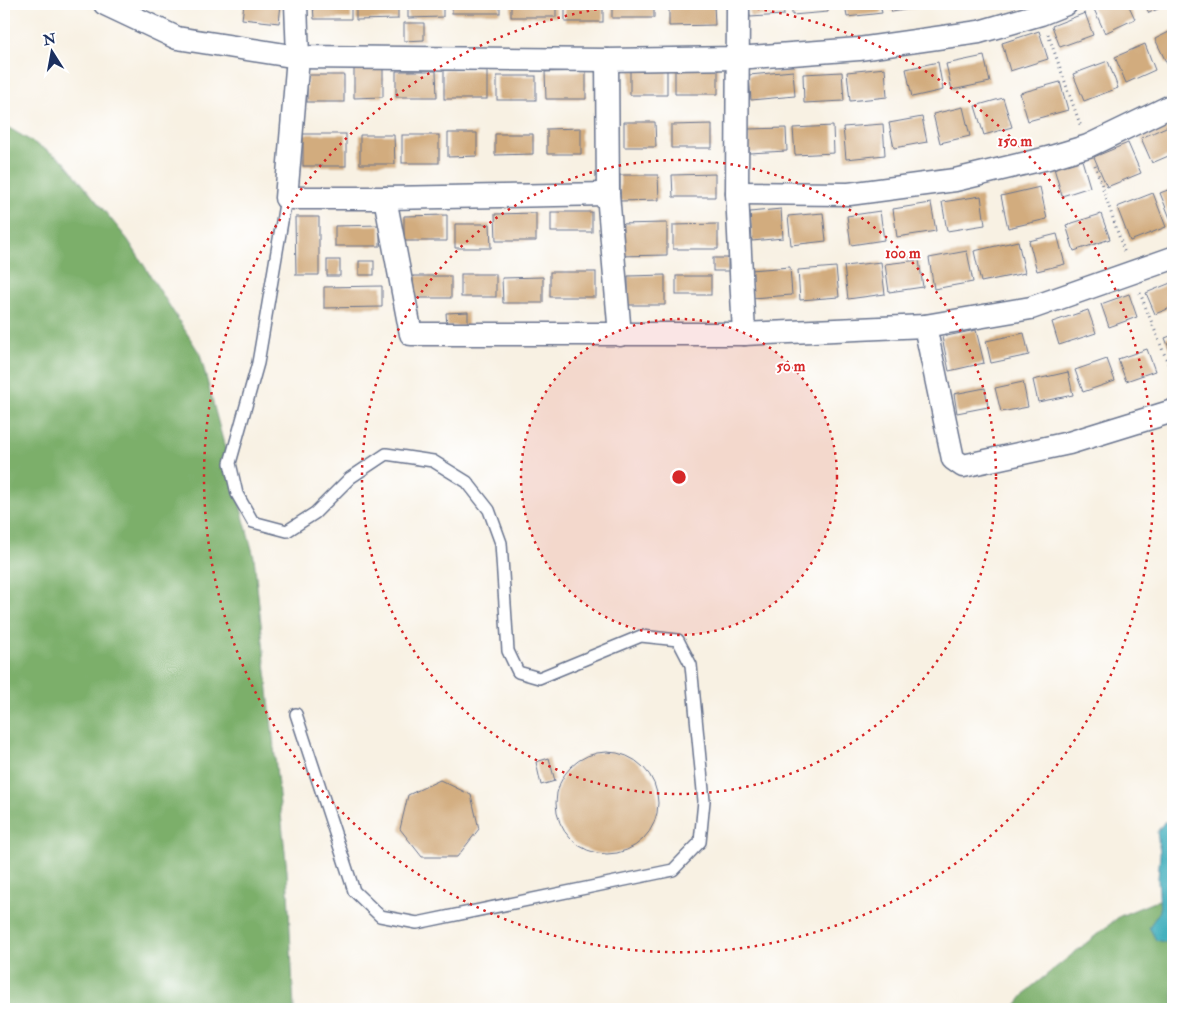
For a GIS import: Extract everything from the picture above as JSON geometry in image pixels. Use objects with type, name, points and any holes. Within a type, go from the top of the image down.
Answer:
[{"type":"street","points":[[105,4],[177,38],[298,57],[607,60],[737,58],[859,49],[979,32],[1040,14],[1066,4]]},
{"type":"street","points":[[296,4],[298,57],[286,198],[608,194]]},
{"type":"street","points":[[738,4],[737,193],[744,334]]},
{"type":"street","points":[[607,60],[608,194],[620,335]]},
{"type":"street","points":[[737,193],[849,194],[955,180],[1048,158],[1088,146],[1173,105]]},
{"type":"street","points":[[385,198],[411,334],[744,334],[925,326],[1032,308],[1173,258]]},
{"type":"street","points":[[925,326],[953,459],[963,466],[1069,443],[1173,411]]},
{"type":"lane","points":[[286,198],[258,363],[230,463],[237,494],[254,522],[286,531],[315,512],[350,478],[386,454],[432,461],[467,482],[489,510],[501,543],[508,651],[518,672],[539,678],[641,636],[678,640],[690,665],[704,801],[700,842],[673,870],[417,923],[380,916],[354,891],[296,714]]},
{"type":"path","points":[[1040,14],[1132,273],[1173,376]]},
{"type":"green space","points":[[4,125],[63,160],[128,240],[200,354],[254,557],[287,871],[294,1009],[4,1009]]},
{"type":"green space","points":[[1173,894],[1173,1009],[1013,1009],[1029,989],[1120,916]]},
{"type":"water","points":[[1165,821],[1173,834],[1173,944],[1156,940],[1149,927],[1160,911],[1158,879],[1160,853],[1157,832]]},
{"type":"building","points":[[244,4],[281,4],[279,23],[242,19]]},
{"type":"building","points":[[313,4],[351,4],[351,19],[314,19]]},
{"type":"building","points":[[356,4],[398,4],[398,19],[356,20]]},
{"type":"building","points":[[408,4],[443,4],[443,17],[408,18]]},
{"type":"building","points":[[452,4],[500,4],[500,13],[452,13]]},
{"type":"building","points":[[511,4],[556,4],[556,17],[511,17]]},
{"type":"building","points":[[565,4],[603,4],[603,22],[565,22]]},
{"type":"building","points":[[612,4],[654,4],[654,18],[612,18]]},
{"type":"building","points":[[669,4],[714,4],[715,25],[669,26]]},
{"type":"building","points":[[749,4],[783,4],[784,15],[750,17]]},
{"type":"building","points":[[792,4],[828,4],[828,12],[792,15]]},
{"type":"building","points":[[845,4],[880,4],[882,13],[847,17]]},
{"type":"building","points":[[890,4],[928,4],[928,6],[892,12]]},
{"type":"building","points":[[1128,4],[1135,19],[1105,33],[1092,5]]},
{"type":"building","points":[[1144,4],[1169,4],[1149,13]]},
{"type":"building","points":[[1085,13],[1093,35],[1060,47],[1052,26]]},
{"type":"building","points":[[404,23],[424,23],[424,40],[404,41]]},
{"type":"building","points":[[1173,30],[1173,61],[1167,64],[1155,39]]},
{"type":"building","points":[[1039,31],[1048,59],[1010,71],[1002,43]]},
{"type":"building","points":[[1145,44],[1155,70],[1126,83],[1115,57]]},
{"type":"building","points":[[984,56],[990,82],[952,90],[946,64]]},
{"type":"building","points":[[1108,61],[1118,88],[1084,101],[1073,74]]},
{"type":"building","points":[[938,62],[943,90],[912,97],[906,69]]},
{"type":"building","points":[[718,67],[718,94],[675,94],[675,68]]},
{"type":"building","points":[[354,68],[383,68],[383,97],[354,98]]},
{"type":"building","points":[[885,68],[887,97],[850,101],[847,72]]},
{"type":"building","points":[[667,69],[667,95],[630,95],[630,70]]},
{"type":"building","points":[[444,70],[487,70],[487,99],[444,99]]},
{"type":"building","points":[[396,71],[436,71],[437,97],[396,97]]},
{"type":"building","points":[[586,71],[586,99],[546,99],[545,72]]},
{"type":"building","points":[[793,71],[795,96],[751,100],[749,75]]},
{"type":"building","points":[[842,72],[844,101],[804,103],[803,74]]},
{"type":"building","points":[[307,75],[344,75],[344,102],[307,102]]},
{"type":"building","points":[[497,76],[536,76],[536,100],[497,100]]},
{"type":"building","points":[[1060,82],[1068,110],[1028,121],[1020,93]]},
{"type":"building","points":[[1003,98],[1012,127],[984,135],[975,106]]},
{"type":"building","points":[[963,107],[970,136],[940,143],[933,114]]},
{"type":"building","points":[[922,117],[927,142],[894,148],[889,123]]},
{"type":"building","points":[[624,122],[655,122],[656,147],[624,147]]},
{"type":"building","points":[[712,124],[712,148],[671,148],[671,125]]},
{"type":"building","points":[[883,124],[885,155],[846,159],[843,127]]},
{"type":"building","points":[[1173,124],[1173,154],[1152,163],[1141,138]]},
{"type":"building","points":[[833,126],[834,153],[795,155],[793,128]]},
{"type":"building","points":[[581,128],[581,154],[547,154],[547,129]]},
{"type":"building","points":[[786,128],[787,151],[749,153],[748,129]]},
{"type":"building","points":[[448,133],[477,133],[477,156],[448,157]]},
{"type":"building","points":[[303,134],[346,134],[346,166],[303,166]]},
{"type":"building","points":[[495,134],[533,134],[533,154],[495,155]]},
{"type":"building","points":[[360,135],[394,135],[395,164],[360,164]]},
{"type":"building","points":[[402,135],[439,135],[439,163],[402,163]]},
{"type":"building","points":[[1128,143],[1141,173],[1107,187],[1094,157]]},
{"type":"building","points":[[1082,160],[1090,187],[1062,196],[1054,168]]},
{"type":"building","points":[[715,174],[715,197],[673,197],[672,175]]},
{"type":"building","points":[[620,175],[658,175],[659,200],[620,201]]},
{"type":"building","points":[[1040,187],[1047,219],[1008,228],[1001,196]]},
{"type":"building","points":[[1173,188],[1173,217],[1170,218],[1160,193]]},
{"type":"building","points":[[1153,193],[1166,227],[1130,241],[1117,207]]},
{"type":"building","points":[[981,196],[985,225],[947,231],[942,202]]},
{"type":"building","points":[[931,203],[936,231],[897,237],[893,209]]},
{"type":"building","points":[[781,209],[783,238],[752,241],[750,212]]},
{"type":"building","points":[[880,211],[884,240],[851,245],[847,216]]},
{"type":"building","points":[[551,212],[592,212],[592,232],[551,232]]},
{"type":"building","points":[[536,213],[536,241],[496,241],[495,214]]},
{"type":"building","points":[[823,213],[826,241],[791,245],[788,216]]},
{"type":"building","points":[[1101,214],[1110,239],[1074,251],[1066,225]]},
{"type":"building","points":[[447,215],[447,241],[404,241],[404,216]]},
{"type":"building","points":[[295,217],[319,217],[319,275],[296,275]]},
{"type":"building","points":[[667,223],[667,255],[618,256],[618,224]]},
{"type":"building","points":[[455,224],[490,224],[491,248],[455,248]]},
{"type":"building","points":[[718,224],[718,249],[673,249],[673,225]]},
{"type":"building","points":[[380,225],[380,246],[335,246],[335,226]]},
{"type":"building","points":[[1057,234],[1065,264],[1037,271],[1029,241]]},
{"type":"building","points":[[1018,241],[1025,273],[981,282],[974,251]]},
{"type":"building","points":[[967,251],[973,282],[934,289],[929,258]]},
{"type":"building","points":[[713,258],[728,258],[728,271],[713,271]]},
{"type":"building","points":[[327,260],[340,260],[340,276],[327,276]]},
{"type":"building","points":[[919,260],[923,287],[889,292],[885,264]]},
{"type":"building","points":[[359,261],[374,261],[374,275],[359,275]]},
{"type":"building","points":[[881,262],[885,294],[848,299],[844,266]]},
{"type":"building","points":[[790,267],[792,295],[752,298],[750,270]]},
{"type":"building","points":[[836,267],[839,297],[800,300],[798,270]]},
{"type":"building","points":[[550,272],[596,272],[596,297],[550,297]]},
{"type":"building","points":[[461,274],[496,274],[496,297],[461,297]]},
{"type":"building","points":[[665,275],[665,305],[628,305],[628,276]]},
{"type":"building","points":[[413,276],[451,276],[451,298],[413,298]]},
{"type":"building","points":[[676,276],[711,276],[711,295],[676,295]]},
{"type":"building","points":[[543,277],[543,303],[503,303],[502,278]]},
{"type":"building","points":[[1173,282],[1173,307],[1155,314],[1146,293]]},
{"type":"building","points":[[382,286],[382,307],[324,308],[324,287]]},
{"type":"building","points":[[1129,294],[1137,317],[1109,327],[1101,304]]},
{"type":"building","points":[[1088,310],[1096,333],[1059,345],[1052,322]]},
{"type":"building","points":[[468,312],[468,326],[447,326],[446,313]]},
{"type":"building","points":[[976,330],[984,363],[949,371],[942,337]]},
{"type":"building","points":[[1024,333],[1029,355],[991,363],[986,341]]},
{"type":"building","points":[[1173,335],[1173,358],[1165,338]]},
{"type":"building","points":[[1147,349],[1155,371],[1126,381],[1118,359]]},
{"type":"building","points":[[1107,359],[1115,381],[1083,392],[1075,370]]},
{"type":"building","points":[[1068,372],[1073,395],[1038,402],[1033,380]]},
{"type":"building","points":[[1023,382],[1028,407],[1001,412],[995,388]]},
{"type":"building","points":[[985,388],[988,407],[957,413],[954,394]]},
{"type":"building","points":[[607,752],[627,756],[643,767],[654,783],[658,803],[654,823],[643,839],[627,850],[607,854],[587,850],[571,839],[560,823],[556,803],[560,783],[571,767],[587,756]]},
{"type":"building","points":[[549,758],[555,781],[541,785],[536,762]]},
{"type":"building","points":[[440,780],[471,795],[479,829],[457,857],[422,857],[400,829],[408,795]]}]
